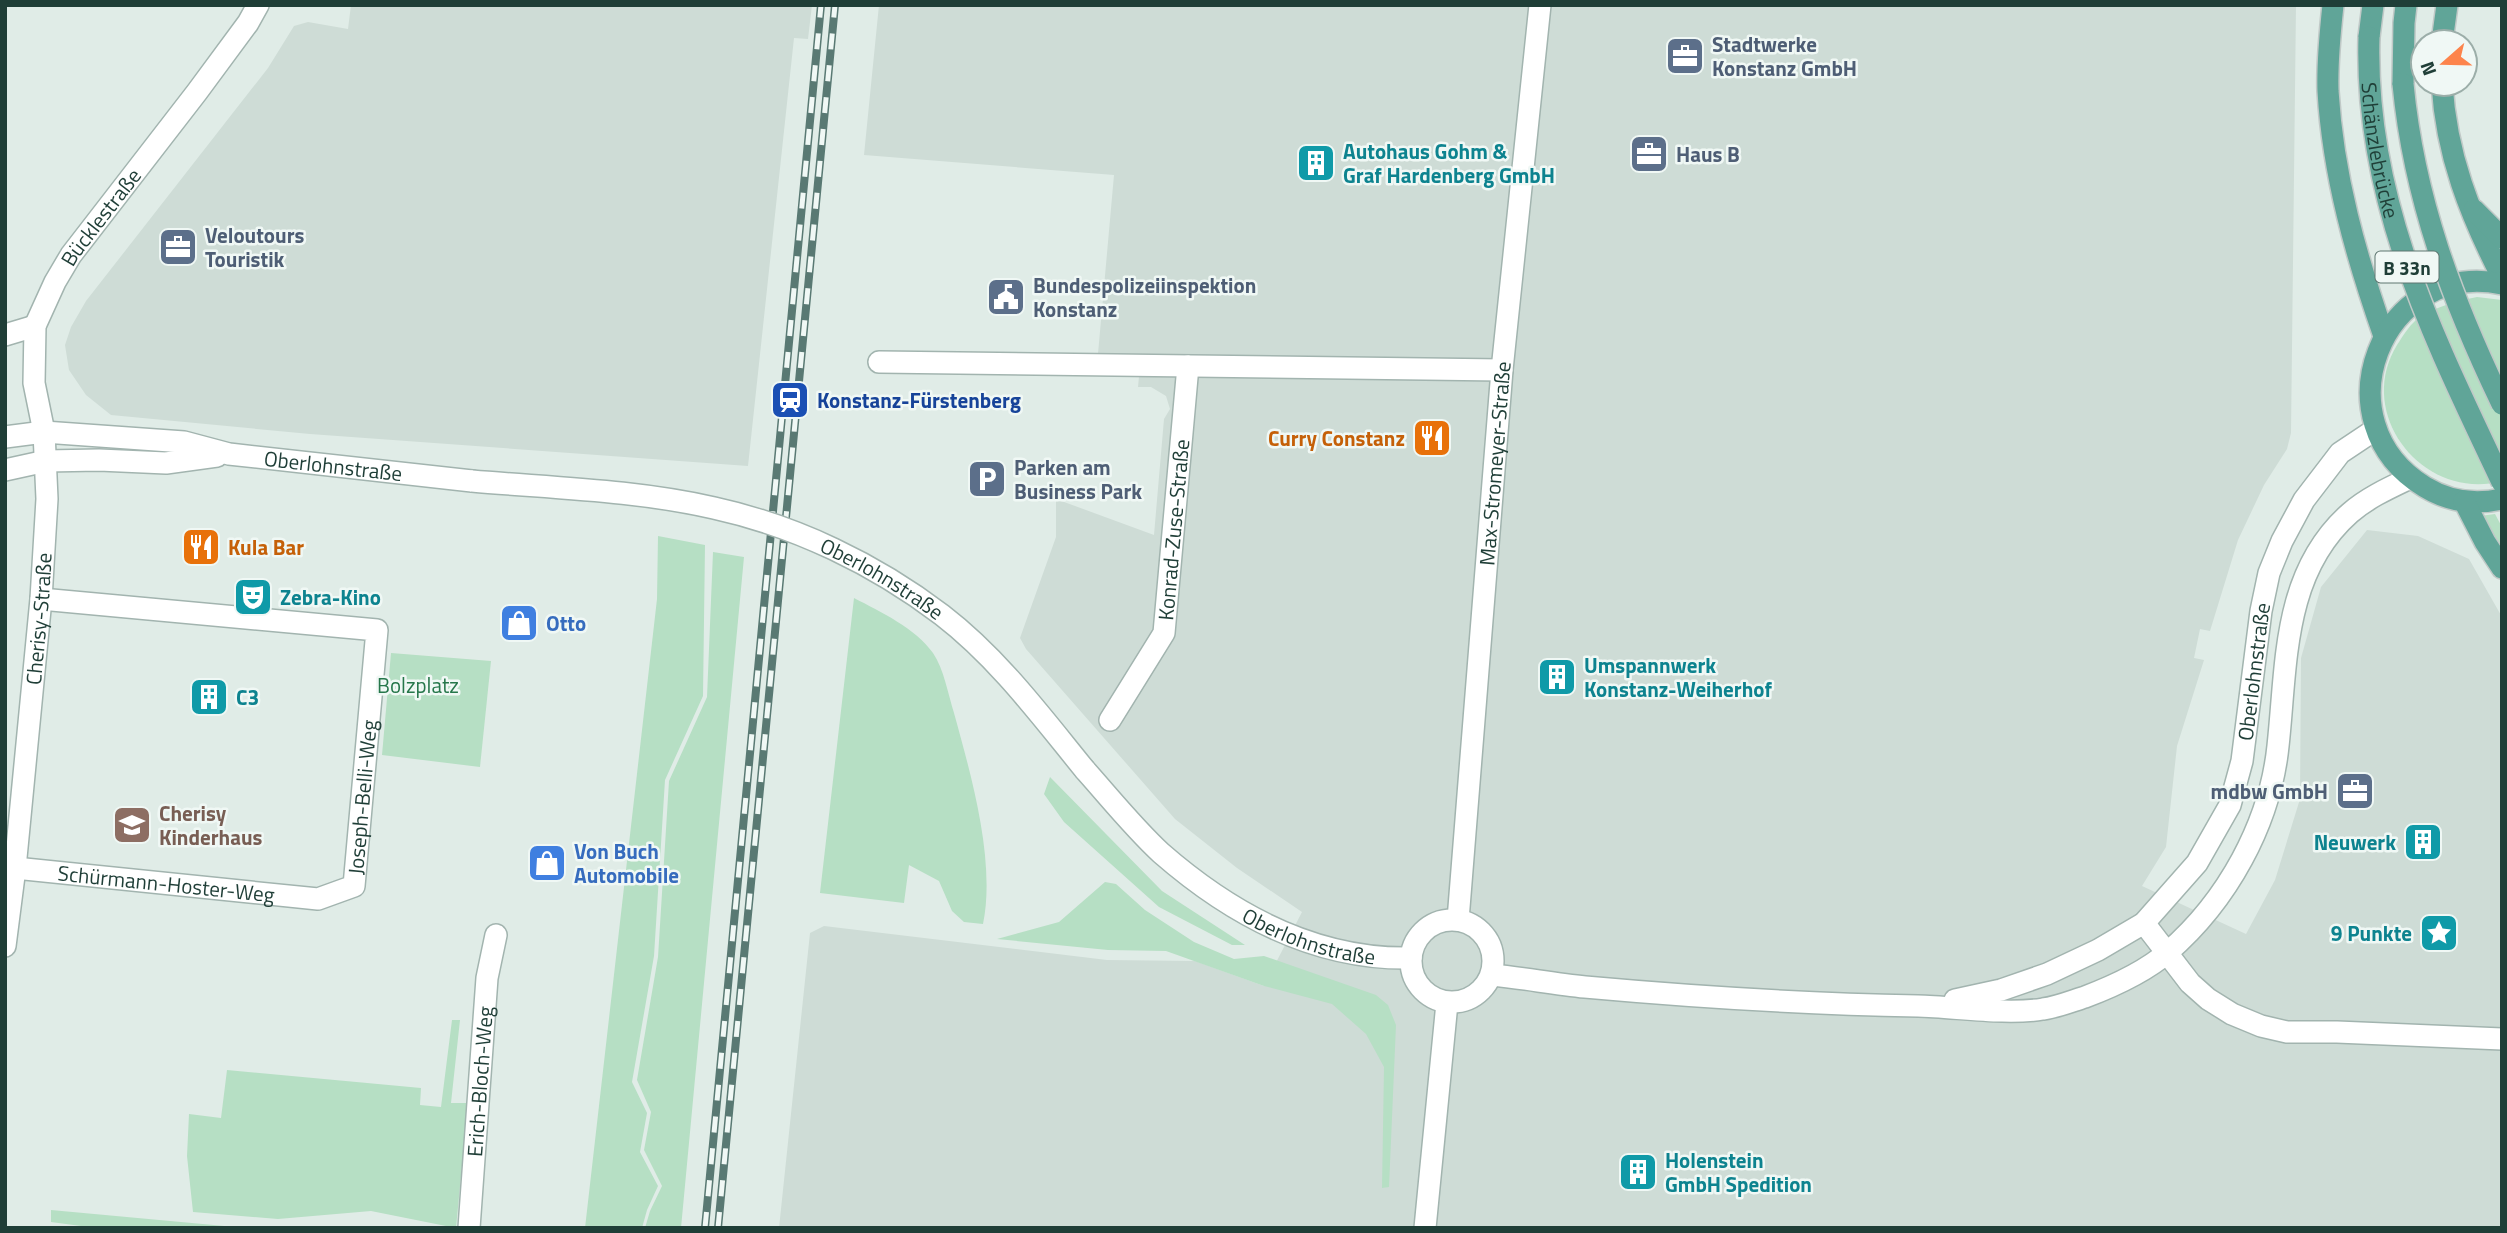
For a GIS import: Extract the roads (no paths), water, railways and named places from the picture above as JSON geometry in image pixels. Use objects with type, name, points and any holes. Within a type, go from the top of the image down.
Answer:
[{"type":"main road","name":"B 33n","points":[[2333,5],[2328,90],[2345,214],[2384,336]]},
{"type":"main road","name":"Schänzlebrücke","points":[[2373,5],[2369,37],[2370,107],[2378,161],[2396,232],[2427,321],[2502,482]]},
{"type":"main road","name":"Schänzlebrücke","points":[[2406,5],[2403,23],[2403,84],[2417,182],[2452,291],[2502,404]]},
{"type":"main road","points":[[2443,98],[2446,124],[2459,181],[2467,204],[2502,276]]},
{"type":"main road","points":[[2467,204],[2502,238]]},
{"type":"main road","points":[[2502,284],[2479,281],[2450,286],[2430,293],[2412,305],[2384,336],[2374,360],[2370,396],[2376,429],[2387,453],[2410,478],[2437,494],[2464,501],[2502,499]]},
{"type":"main road","points":[[2464,501],[2502,568]]},
{"type":"street","name":"Bücklestraße","points":[[46,461],[44,432],[34,383],[35,326],[55,282],[71,255],[216,67],[258,5]]},
{"type":"street","name":"Max-Stromeyer-Straße","points":[[1458,920],[1502,370],[1540,5]]},
{"type":"street","points":[[5,335],[35,326]]},
{"type":"street","points":[[879,362],[1502,370]]},
{"type":"street","name":"Konrad-Zuse-Straße","points":[[1110,720],[1164,633],[1188,366]]},
{"type":"street","name":"Oberlohnstraße","points":[[1923,1006],[1983,995],[2047,974],[2098,950],[2144,923],[2193,870],[2230,805],[2242,761],[2269,573],[2281,541],[2304,500],[2340,453],[2376,429]]},
{"type":"street","name":"Oberlohnstraße","points":[[5,437],[44,432],[184,442],[229,454],[472,481],[630,495],[714,508],[805,535],[852,558],[942,615],[1002,670],[1085,770],[1161,852],[1202,885],[1249,915],[1293,938],[1338,952],[1387,959],[1410,958]]},
{"type":"street","name":"Oberlohnstraße","points":[[5,470],[46,461],[166,463],[229,454]]},
{"type":"street","name":"Cherisy-Straße","points":[[5,946],[15,867],[14,774],[41,599],[47,499],[46,461]]},
{"type":"street","name":"Oberlohnstraße","points":[[1492,975],[1581,987],[1691,996],[1823,1004],[2042,1010],[2107,989],[2166,954],[2216,900],[2243,858],[2273,780],[2284,661],[2294,604],[2310,565],[2330,534],[2351,512],[2410,478]]},
{"type":"street","name":"Joseph-Belli-Weg","points":[[41,599],[377,630],[354,886],[318,899]]},
{"type":"street","name":"Schürmann-Hoster-Weg","points":[[15,867],[318,899]]},
{"type":"street","points":[[1447,920],[1458,920],[1470,923],[1488,939],[1493,950],[1492,975],[1479,994],[1469,1000],[1447,1003],[1431,997],[1420,987],[1412,974],[1410,958],[1418,937],[1426,929],[1447,920]]},
{"type":"street","points":[[2144,923],[2190,983],[2208,999],[2232,1014],[2261,1026],[2287,1032],[2502,1039]]},
{"type":"street","name":"Erich-Bloch-Weg","points":[[469,1228],[487,978],[496,935]]},
{"type":"street","points":[[1425,1228],[1447,1003]]},
{"type":"railway","points":[[705,1228],[821,5]]},
{"type":"railway","points":[[718,1228],[835,5]]},
{"type":"place","name":"Stadtwerke Konstanz GmbH","points":[[1685,56]]},
{"type":"place","name":"Haus B","points":[[1649,154]]},
{"type":"place","name":"Autohaus Gohm & Graf Hardenberg GmbH","points":[[1316,163]]},
{"type":"place","name":"Veloutours Touristik","points":[[178,247]]},
{"type":"place","name":"Bundespolizeiinspektion Konstanz","points":[[1006,297]]},
{"type":"place","name":"Konstanz-Fürstenberg","points":[[790,400]]},
{"type":"place","name":"Curry Constanz","points":[[1432,438]]},
{"type":"place","name":"Parken am Business Park","points":[[987,479]]},
{"type":"place","name":"Kula Bar","points":[[201,547]]},
{"type":"place","name":"Zebra-Kino","points":[[253,597]]},
{"type":"place","name":"Otto","points":[[519,623]]},
{"type":"place","name":"Umspannwerk Konstanz-Weiherhof","points":[[1557,677]]},
{"type":"place","name":"C3","points":[[209,697]]},
{"type":"place","name":"mdbw GmbH","points":[[2355,791]]},
{"type":"place","name":"Cherisy Kinderhaus","points":[[132,825]]},
{"type":"place","name":"Neuwerk","points":[[2423,842]]},
{"type":"place","name":"Von Buch Automobile","points":[[547,863]]},
{"type":"place","name":"9 Punkte","points":[[2439,933]]},
{"type":"place","name":"Holenstein GmbH Spedition","points":[[1638,1172]]},
{"type":"park label","name":"Bolzplatz","points":[[418,685]]}]
